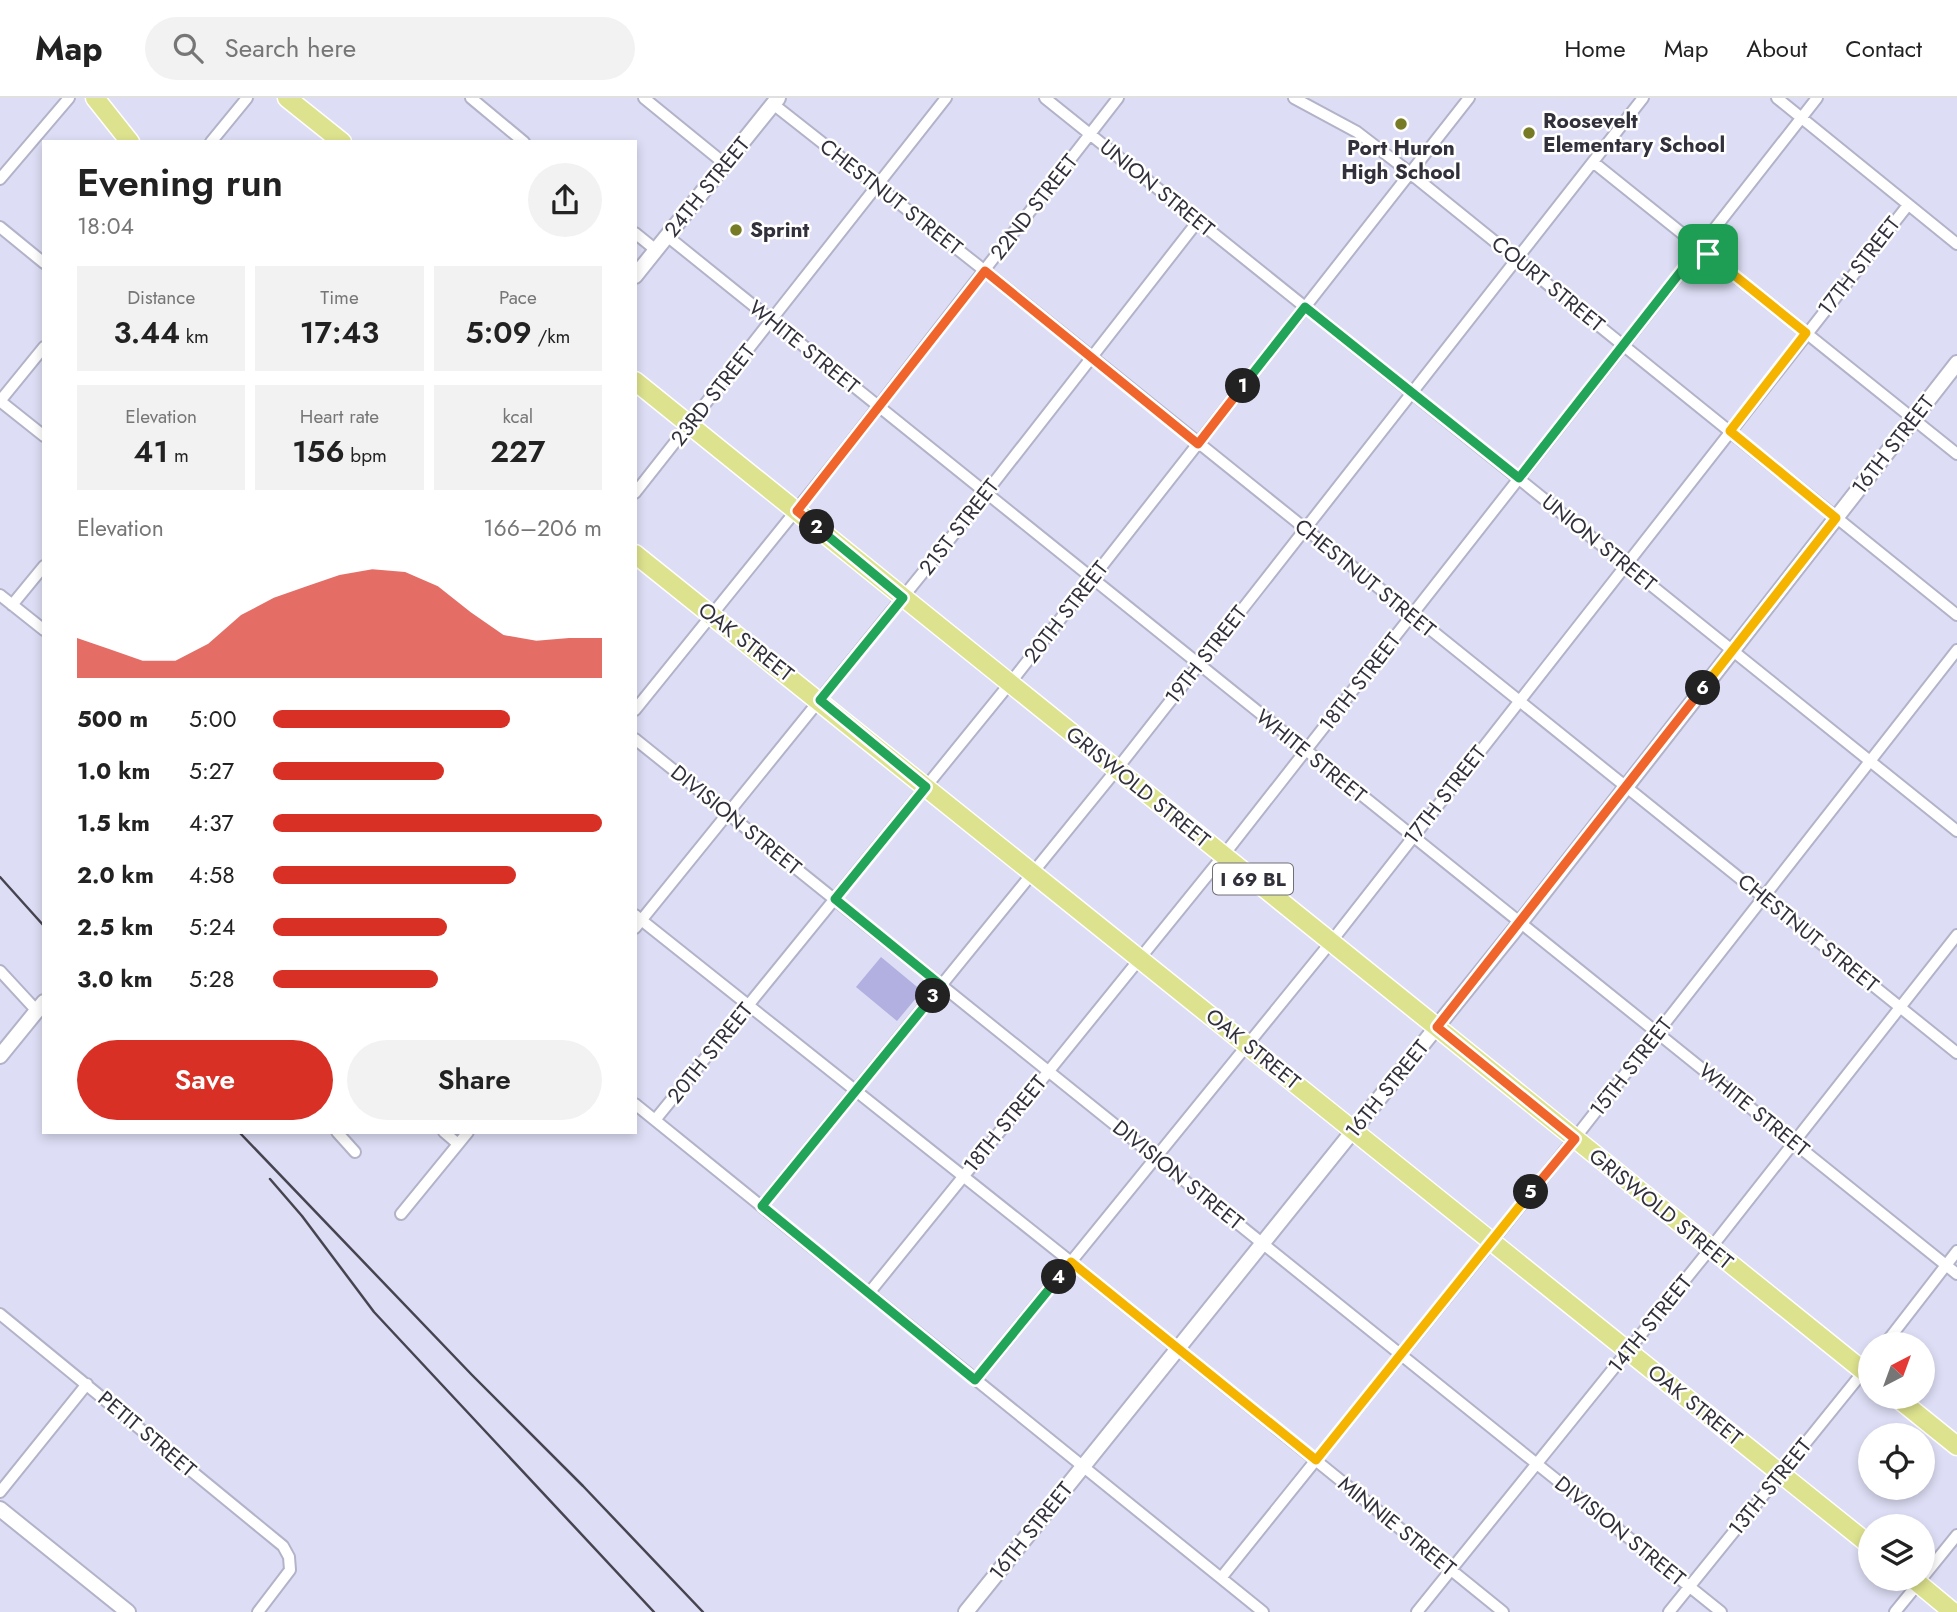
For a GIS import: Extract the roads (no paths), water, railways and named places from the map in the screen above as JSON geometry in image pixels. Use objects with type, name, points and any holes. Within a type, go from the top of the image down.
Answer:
[{"type":"main road","points":[[95,98],[128,140]]},
{"type":"main road","points":[[287,98],[340,140]]},
{"type":"main road","name":"GRISWOLD STREET","points":[[637,383],[1710,1249],[1858,1362]]},
{"type":"main road","name":"OAK STREET","points":[[637,556],[1858,1536]]},
{"type":"main road","points":[[1911,1409],[1957,1446]]},
{"type":"main road","points":[[1931,1591],[1953,1612]]},
{"type":"street","points":[[0,179],[69,98]]},
{"type":"street","points":[[213,140],[247,98]]},
{"type":"street","points":[[471,98],[522,140]]},
{"type":"street","points":[[644,98],[725,164]]},
{"type":"street","name":"23RD STREET","points":[[637,491],[946,98]]},
{"type":"street","name":"UNION STREET","points":[[1045,98],[1957,831]]},
{"type":"street","name":"22ND STREET","points":[[637,708],[797,511],[1118,98]]},
{"type":"street","name":"COURT STREET","points":[[1294,98],[1357,132],[1957,615]]},
{"type":"street","name":"20TH STREET","points":[[655,1120],[1011,682],[1469,98]]},
{"type":"street","name":"19TH STREET","points":[[762,1206],[1117,769],[1643,98]]},
{"type":"street","points":[[1777,98],[1957,244]]},
{"type":"street","name":"18TH STREET","points":[[869,1293],[1223,856],[1817,98]]},
{"type":"street","name":"24TH STREET","points":[[637,274],[776,101]]},
{"type":"street","name":"CHESTNUT STREET","points":[[776,101],[877,186],[1957,1053]]},
{"type":"street","points":[[1593,162],[1957,454]]},
{"type":"street","name":"17TH STREET","points":[[975,1380],[1331,942],[1908,205]]},
{"type":"street","name":"21ST STREET","points":[[637,921],[903,598],[1198,221]]},
{"type":"street","points":[[0,227],[42,261]]},
{"type":"street","points":[[637,235],[656,250]]},
{"type":"street","name":"WHITE STREET","points":[[667,236],[1957,1274]]},
{"type":"street","points":[[42,349],[0,401],[42,434]]},
{"type":"street","name":"16TH STREET","points":[[966,1612],[1520,923],[1957,363]]},
{"type":"street","points":[[12,605],[42,568]]},
{"type":"street","points":[[0,595],[42,628]]},
{"type":"street","name":"15TH STREET","points":[[1221,1578],[1575,1139],[1957,650]]},
{"type":"street","name":"DIVISION STREET","points":[[637,741],[1721,1612]]},
{"type":"street","name":"MINNIE STREET","points":[[637,921],[856,1090],[1503,1612]]},
{"type":"street","name":"14TH STREET","points":[[1418,1612],[1628,1352],[1957,935]]},
{"type":"street","points":[[0,971],[40,1007],[0,1056]]},
{"type":"street","points":[[637,1106],[1264,1612]]},
{"type":"street","points":[[339,1134],[355,1152]]},
{"type":"street","points":[[446,1134],[458,1144]]},
{"type":"street","points":[[401,1214],[466,1134]]},
{"type":"street","points":[[1894,1332],[1957,1251]]},
{"type":"street","name":"PETIT STREET","points":[[0,1314],[283,1546],[289,1557],[290,1570],[258,1612]]},
{"type":"street","name":"13TH STREET","points":[[1669,1612],[1858,1382]]},
{"type":"street","points":[[0,1492],[87,1384]]},
{"type":"street","points":[[0,1509],[128,1612]]},
{"type":"street","points":[[1935,1560],[1957,1535]]},
{"type":"street","points":[[1895,1612],[1910,1591]]},
{"type":"railway","points":[[0,877],[42,924]]},
{"type":"railway","points":[[241,1134],[703,1612]]},
{"type":"railway","points":[[270,1179],[302,1216],[374,1312],[654,1612]]},
{"type":"place","name":"Port Huron High School","points":[[1401,124]]},
{"type":"place","name":"Roosevelt Elementary School","points":[[1529,133]]},
{"type":"place","name":"Sprint","points":[[736,230]]}]
